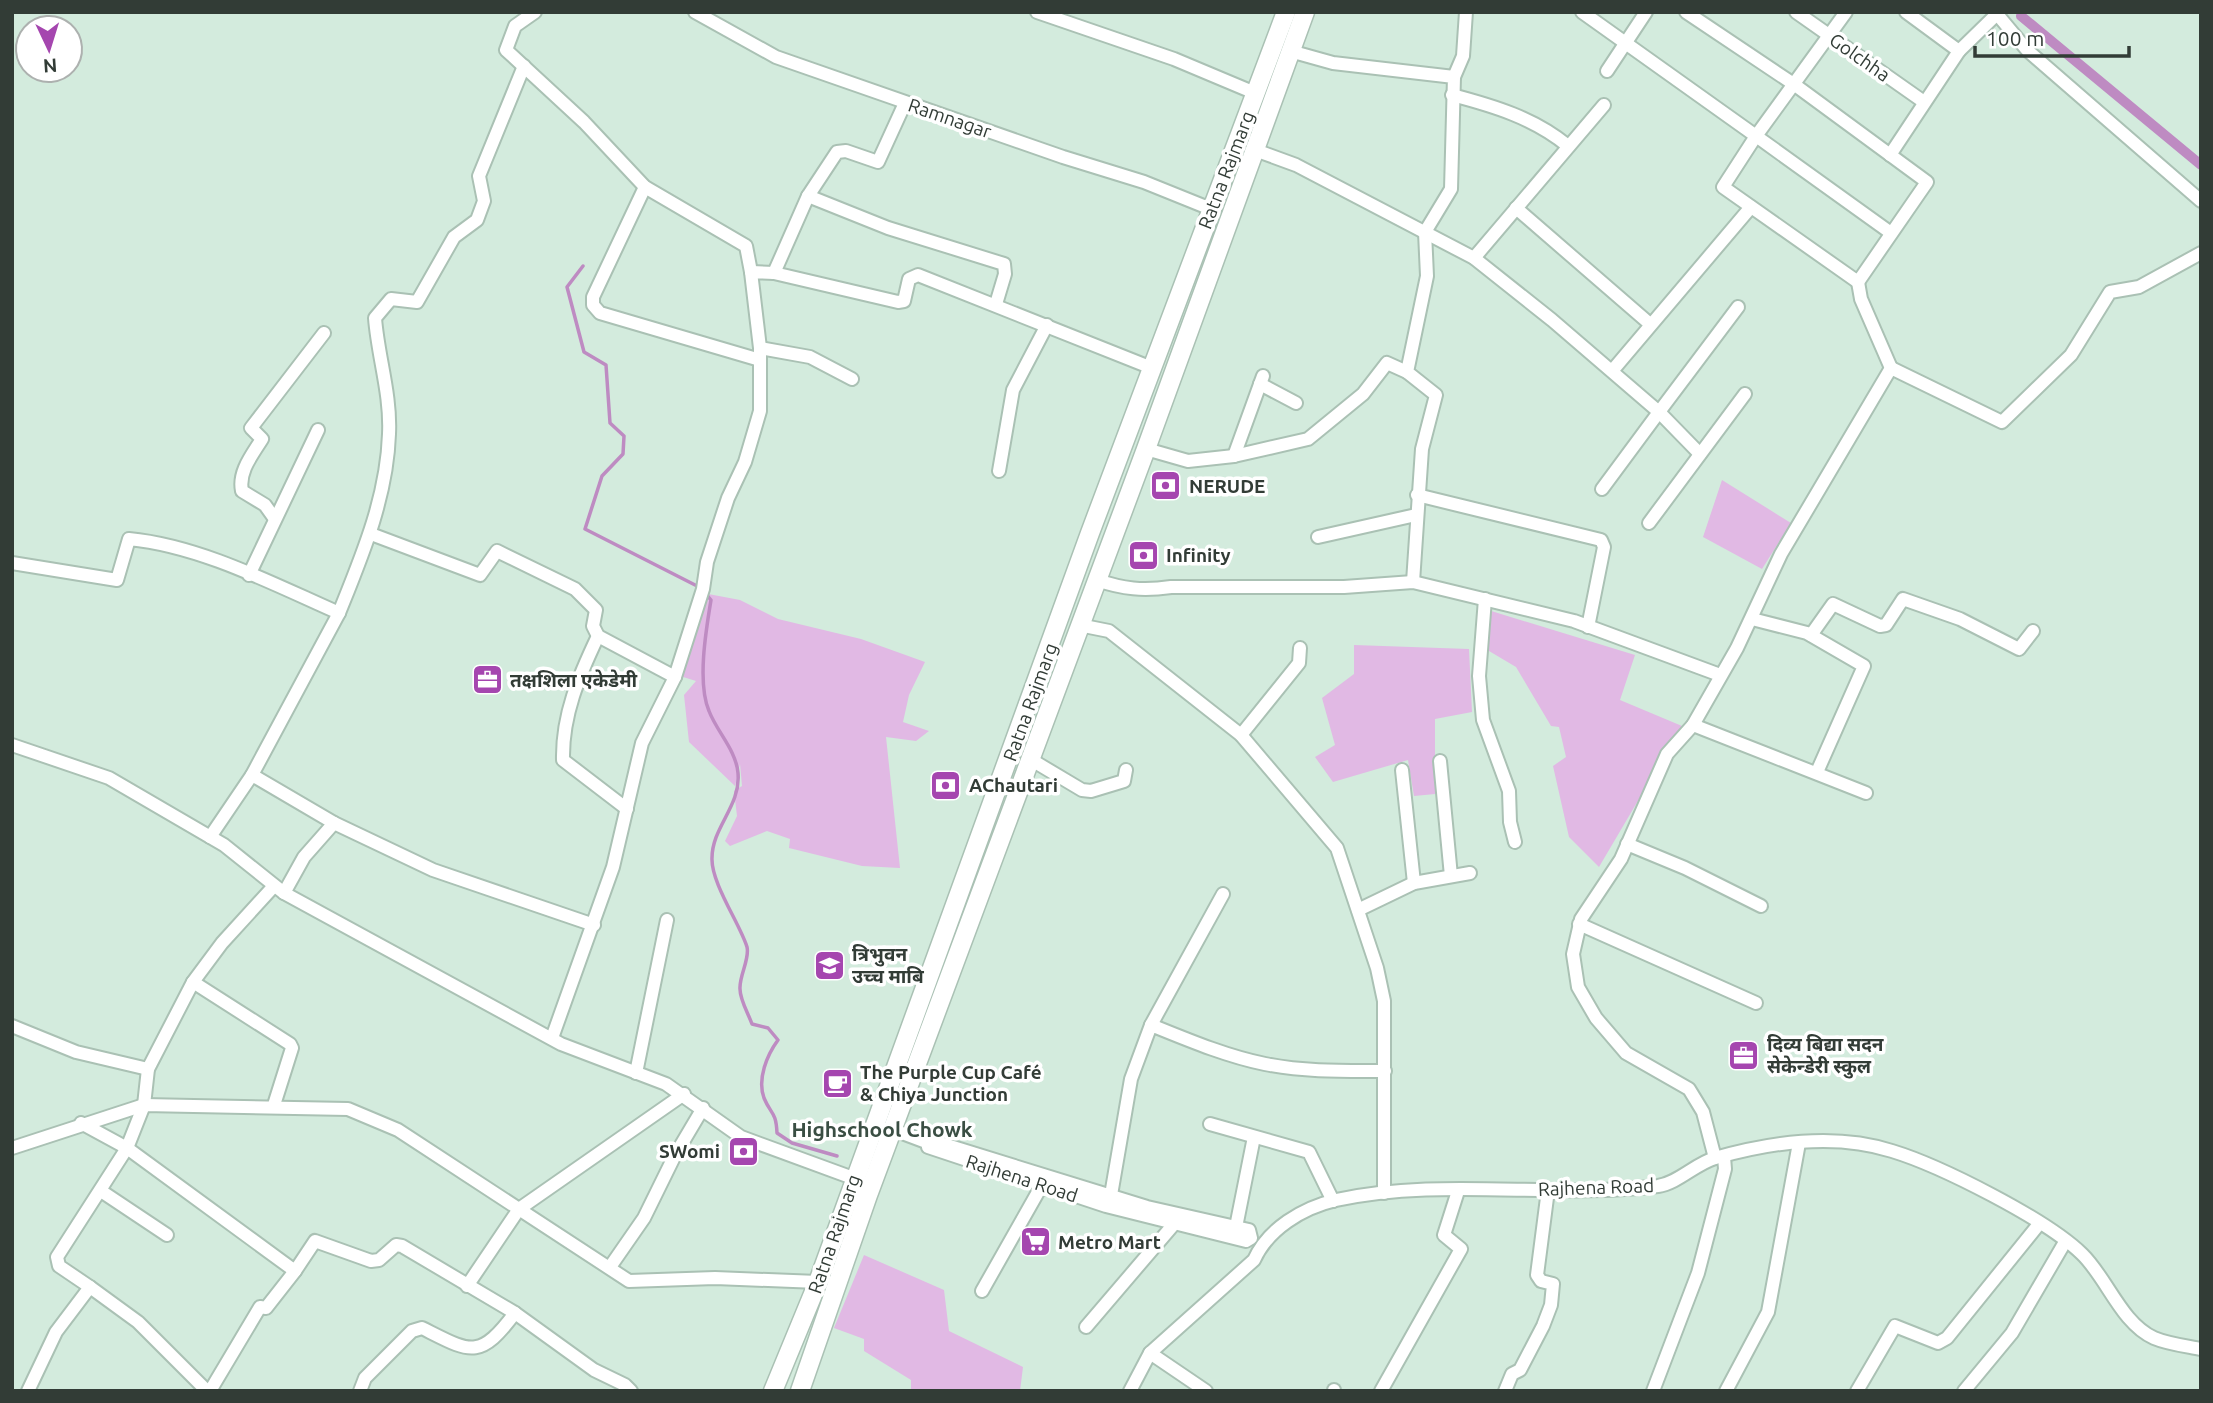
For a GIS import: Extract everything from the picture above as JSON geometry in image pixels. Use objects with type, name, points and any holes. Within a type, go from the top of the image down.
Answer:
[{"type":"highway","name":"Ratna Rajmarg","points":[[773,1391],[818,1282],[853,1178],[1286,12]]},
{"type":"highway","name":"Ratna Rajmarg","points":[[800,1391],[1305,12]]},
{"type":"street","points":[[535,12],[515,26],[506,50],[584,122],[645,187],[746,246],[760,354],[760,411],[746,462],[728,498],[675,677],[642,743],[627,809],[594,925],[552,1038]]},
{"type":"street","name":"Ramnagar","points":[[695,12],[776,57],[1144,182],[1211,209]]},
{"type":"street","points":[[1037,12],[1174,59],[1255,93]]},
{"type":"street","points":[[1407,372],[1427,276],[1425,232],[1451,189],[1452,95],[1454,76],[1463,56],[1466,12]]},
{"type":"street","points":[[1583,12],[1891,233]]},
{"type":"street","points":[[1607,71],[1646,12]]},
{"type":"street","points":[[1686,12],[1795,85],[1927,182],[1858,282],[1861,299],[1891,368],[2002,422],[2071,355],[2110,292],[2139,287],[2201,253]]},
{"type":"street","name":"Golchha","points":[[1796,12],[1924,103]]},
{"type":"street","points":[[1846,12],[1756,136],[1723,187],[1858,282]]},
{"type":"street","points":[[1908,13],[1959,51]]},
{"type":"street","points":[[1889,155],[1959,51],[1998,13],[2027,50],[2201,201]]},
{"type":"street","points":[[1290,51],[1333,63],[1454,76]]},
{"type":"street","points":[[210,837],[252,775],[339,613],[371,534],[389,434],[384,364],[377,341],[375,318],[391,299],[417,302],[454,237],[477,220],[484,201],[479,176],[524,66]]},
{"type":"street","points":[[1452,95],[1487,104],[1545,127],[1568,146]]},
{"type":"street","points":[[774,272],[808,196],[837,152],[846,151],[878,162],[905,103]]},
{"type":"street","points":[[1474,258],[1604,104]]},
{"type":"street","points":[[1255,150],[1296,164],[1474,258],[1612,371],[1659,412],[1700,454]]},
{"type":"street","points":[[645,187],[593,297],[593,305],[600,313],[760,354],[810,357],[852,379]]},
{"type":"street","points":[[808,196],[888,228],[1004,264],[1005,274],[996,304]]},
{"type":"street","points":[[1612,371],[1751,207]]},
{"type":"street","points":[[1516,208],[1650,324]]},
{"type":"street","points":[[751,272],[774,272],[898,302],[904,300],[909,279],[918,275],[1152,368]]},
{"type":"street","points":[[1602,489],[1738,307]]},
{"type":"street","points":[[999,471],[1013,390],[1046,325]]},
{"type":"street","points":[[275,519],[265,505],[242,491],[240,482],[247,463],[262,439],[251,428],[324,332]]},
{"type":"street","points":[[1146,449],[1188,461],[1234,456],[1308,439],[1363,394],[1387,363],[1407,372],[1436,395],[1422,449],[1413,582]]},
{"type":"street","points":[[1653,1391],[1698,1273],[1725,1169],[1703,1112],[1689,1089],[1626,1053],[1596,1018],[1578,987],[1573,954],[1580,924],[1627,845],[1668,754],[1693,725],[1752,619],[1781,554],[1891,368]]},
{"type":"street","points":[[1234,456],[1261,380],[1296,403]]},
{"type":"street","points":[[1649,523],[1745,394]]},
{"type":"street","points":[[249,575],[317,430]]},
{"type":"street","points":[[1417,495],[1601,540],[1604,547],[1588,626]]},
{"type":"street","points":[[1318,537],[1416,516]]},
{"type":"street","points":[[371,534],[480,575],[497,551],[575,589],[596,610],[593,626],[598,636],[675,677]]},
{"type":"street","points":[[12,563],[117,580],[129,539],[157,542],[249,575],[339,613]]},
{"type":"street","points":[[1097,580],[1121,589],[1143,591],[1171,587],[1344,587],[1413,582],[1588,626],[1720,675]]},
{"type":"street","points":[[1485,599],[1479,676],[1483,720],[1509,791],[1510,822],[1515,842]]},
{"type":"street","points":[[1811,635],[1833,604],[1880,626],[1886,625],[1903,599],[1960,619],[2020,649],[2033,631]]},
{"type":"street","points":[[1752,619],[1811,635],[1864,666],[1817,772]]},
{"type":"street","points":[[1079,625],[1109,631],[1241,735],[1337,848],[1384,1000],[1384,1193]]},
{"type":"street","points":[[598,636],[573,688],[563,744],[563,760],[627,809]]},
{"type":"street","points":[[1241,735],[1299,663],[1300,648]]},
{"type":"street","points":[[1693,725],[1866,793]]},
{"type":"street","points":[[12,745],[109,778],[210,837],[279,889],[552,1038],[684,1094],[741,1137],[853,1178]]},
{"type":"street","points":[[1030,759],[1082,790],[1100,789],[1124,781],[1126,770]]},
{"type":"street","points":[[1440,761],[1451,876]]},
{"type":"street","points":[[1402,770],[1414,883]]},
{"type":"street","points":[[252,775],[334,823],[433,870],[594,925]]},
{"type":"street","points":[[334,823],[279,889],[222,943],[193,982],[148,1069],[144,1105],[127,1148],[57,1257],[60,1266],[138,1322],[209,1391],[260,1307],[266,1308],[272,1304],[316,1241],[371,1261],[379,1261],[396,1245],[409,1249],[467,1286],[515,1312],[594,1370],[625,1385],[631,1391]]},
{"type":"street","points":[[1627,845],[1685,868],[1761,906]]},
{"type":"street","points":[[1358,910],[1414,883],[1469,873]]},
{"type":"street","points":[[1111,1195],[1131,1079],[1151,1025],[1223,894]]},
{"type":"street","points":[[636,1073],[667,920]]},
{"type":"street","points":[[1580,924],[1756,1003]]},
{"type":"street","points":[[193,982],[290,1044],[292,1048],[274,1105]]},
{"type":"street","points":[[1151,1025],[1227,1054],[1267,1064],[1317,1070],[1385,1071]]},
{"type":"street","points":[[12,1026],[76,1052],[148,1069]]},
{"type":"street","points":[[467,1286],[519,1209],[684,1094]]},
{"type":"street","points":[[12,1148],[81,1123],[144,1105],[274,1105],[348,1109],[398,1130],[629,1282],[715,1278],[818,1282]]},
{"type":"street","points":[[610,1267],[644,1218],[674,1157],[703,1108]]},
{"type":"street","points":[[81,1123],[127,1148],[295,1271]]},
{"type":"street","points":[[1210,1124],[1309,1152],[1333,1201]]},
{"type":"street","name":"Rajhena Road","points":[[894,1130],[1036,1179],[1145,1212],[1249,1235]]},
{"type":"street","points":[[1130,1391],[1150,1353],[1254,1260],[1249,1235],[1254,1137]]},
{"type":"street","name":"Rajhena Road","points":[[1036,1179],[1111,1195],[1174,1224],[1249,1235],[1333,1201],[1384,1193],[1661,1186],[1719,1158],[1799,1143],[1850,1140],[1894,1151],[1952,1177],[2039,1224],[2082,1254],[2126,1313],[2153,1338],[2201,1349]]},
{"type":"street","points":[[1726,1391],[1768,1312],[1799,1143]]},
{"type":"street","points":[[982,1291],[1036,1179]]},
{"type":"street","points":[[1505,1391],[1512,1374],[1520,1370],[1551,1305],[1553,1284],[1541,1281],[1537,1275],[1548,1190]]},
{"type":"street","points":[[101,1191],[167,1235]]},
{"type":"street","points":[[1381,1391],[1461,1249],[1444,1236],[1458,1191]]},
{"type":"street","points":[[1086,1327],[1174,1224]]},
{"type":"street","points":[[1857,1391],[1895,1326],[1938,1343],[1947,1338],[2039,1224]]},
{"type":"street","points":[[1964,1391],[2012,1333],[2066,1242]]},
{"type":"street","points":[[28,1391],[56,1332],[90,1287]]},
{"type":"street","points":[[360,1391],[365,1378],[412,1331],[422,1328],[466,1350],[479,1348],[506,1326],[515,1312]]},
{"type":"street","points":[[1150,1353],[1189,1385],[1206,1391]]},
{"type":"shaded area","points":[[1722,480],[1791,523],[1762,569],[1703,537]]},
{"type":"shaded area","points":[[703,593],[740,600],[778,619],[861,639],[925,662],[909,695],[903,722],[929,731],[916,741],[886,737],[900,868],[862,866],[789,848],[790,839],[767,831],[730,846],[725,841],[737,816],[734,791],[742,786],[740,764],[735,786],[689,742],[684,695],[696,681],[680,676]]},
{"type":"shaded area","points":[[1488,610],[1635,655],[1620,700],[1682,726],[1599,867],[1569,837],[1553,766],[1566,757],[1559,727],[1551,726],[1516,667],[1489,651]]},
{"type":"shaded area","points":[[1354,645],[1469,649],[1472,712],[1435,719],[1435,794],[1414,796],[1408,760],[1333,782],[1315,757],[1335,745],[1322,698],[1354,674]]},
{"type":"shaded area","points":[[864,1255],[944,1290],[949,1331],[1023,1367],[1020,1391],[911,1391],[911,1380],[864,1351],[864,1339],[834,1328]]},
{"type":"waterway","points":[[2021,16],[2201,165]]},
{"type":"waterway","points":[[583,266],[567,287],[584,352],[606,365],[610,423],[624,436],[623,454],[602,476],[585,529],[701,588]]},
{"type":"waterway","points":[[706,594],[711,600],[703,671],[705,699],[712,719],[734,757],[738,773],[735,796],[713,847],[713,868],[747,947],[740,984],[743,1002],[752,1024],[768,1028],[778,1040],[764,1068],[762,1091],[774,1117],[777,1133],[792,1143],[837,1156]]},
{"type":"place","name":"NERUDE","points":[[1166,486]]},
{"type":"place","name":"Infinity","points":[[1143,555]]},
{"type":"place","name":"तक्षशिला एकेडेमी","points":[[487,680]]},
{"type":"place","name":"AChautari","points":[[946,785]]},
{"type":"place","name":"त्रिभुवन उच्च माबि","points":[[829,965]]},
{"type":"place","name":"दिव्य बिद्या सदन सेकेन्डेरी स्कुल","points":[[1744,1055]]},
{"type":"place","name":"The Purple Cup Café & Chiya Junction","points":[[837,1083]]},
{"type":"place","name":"SWomi","points":[[743,1151]]},
{"type":"place","name":"Metro Mart","points":[[1035,1242]]},
{"type":"district","name":"Highschool Chowk","points":[[882,1129]]}]
